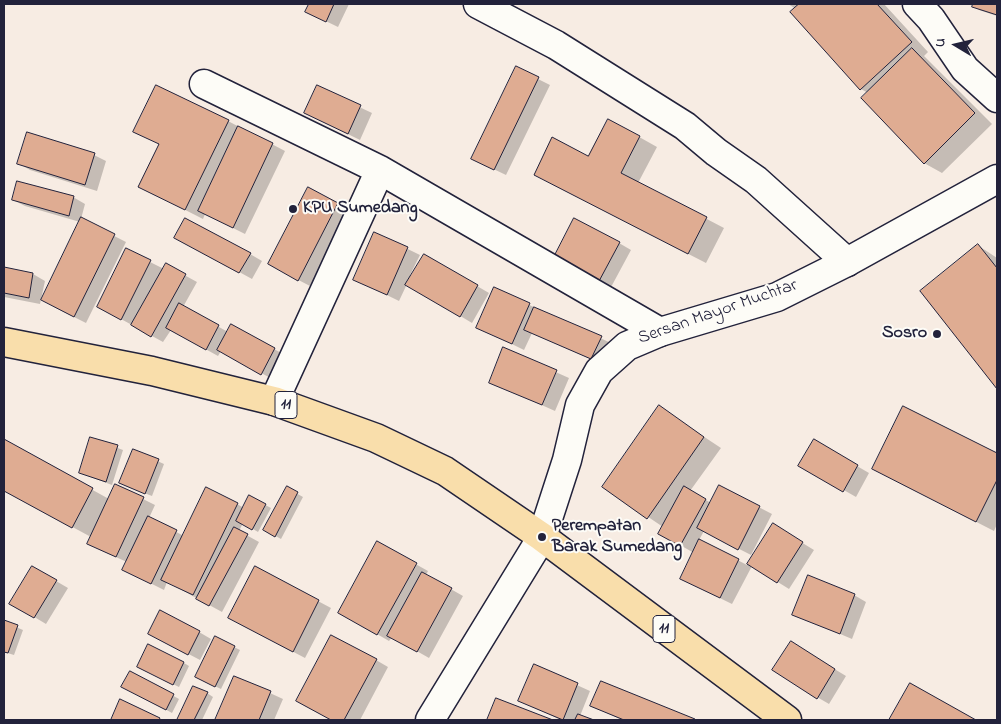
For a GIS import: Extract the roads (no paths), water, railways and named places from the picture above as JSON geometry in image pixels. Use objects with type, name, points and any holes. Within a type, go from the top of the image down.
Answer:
[{"type":"highway","name":"11","points":[[4,342],[152,371],[274,401],[376,438],[445,471],[542,537],[787,720]]},
{"type":"street","points":[[478,4],[556,45],[685,126],[716,152],[756,180],[847,262]]},
{"type":"street","points":[[917,4],[931,19],[965,69],[997,98]]},
{"type":"street","points":[[204,84],[380,170],[660,332]]},
{"type":"street","points":[[274,401],[380,170]]},
{"type":"street","name":"Sersan Mayor Muchtar","points":[[430,720],[542,537],[567,460],[580,405],[599,371],[628,346],[660,332],[777,297],[847,262],[997,179]]},
{"type":"place","name":"KPU Sumedang","points":[[293,209]]},
{"type":"place","name":"Sosro","points":[[937,334]]},
{"type":"place","name":"Perempatan Barak Sumedang","points":[[542,537]]}]
